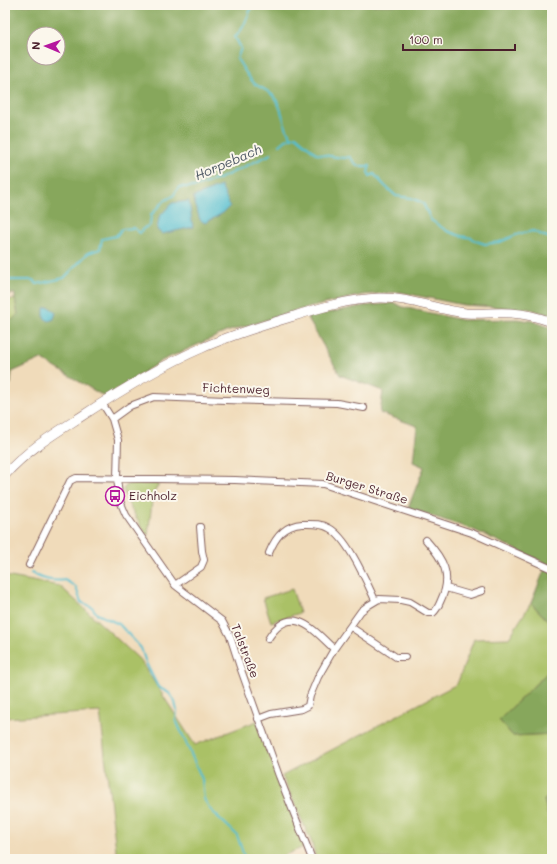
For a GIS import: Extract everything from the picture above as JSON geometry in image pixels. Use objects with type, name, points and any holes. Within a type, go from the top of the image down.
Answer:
[{"type":"street","points":[[5,475],[14,464],[39,444],[163,366],[203,347],[302,314],[363,299],[396,298],[413,300],[457,312],[523,314],[536,316],[552,322]]},
{"type":"street","name":"Fichtenweg","points":[[112,419],[130,406],[154,397],[337,403],[364,408]]},
{"type":"street","name":"Talstraße","points":[[102,403],[112,419],[118,440],[117,478],[120,501],[126,515],[175,585],[222,621],[230,636],[258,719],[312,859]]},
{"type":"street","points":[[29,565],[70,481],[76,478],[117,478]]},
{"type":"street","name":"Burger Straße","points":[[117,478],[242,480],[323,484],[472,533],[552,569]]},
{"type":"street","points":[[269,553],[276,538],[288,528],[298,524],[314,524],[330,528],[351,552],[375,600]]},
{"type":"street","points":[[175,585],[201,567],[204,560],[200,527]]},
{"type":"street","points":[[258,719],[271,714],[302,709],[308,706],[310,696],[318,677],[334,649],[361,611],[375,600],[402,600],[410,602],[428,613],[433,613],[436,610],[446,588],[446,575],[444,565],[426,540]]},
{"type":"street","points":[[446,588],[470,595],[482,590]]},
{"type":"street","points":[[268,638],[279,625],[287,621],[296,620],[303,622],[334,649]]},
{"type":"street","points":[[351,627],[396,657],[405,657]]},
{"type":"green space","points":[[5,5],[552,5],[552,316],[530,309],[463,305],[400,292],[362,295],[299,310],[226,332],[161,361],[105,397],[41,359],[12,372],[11,384],[5,383],[5,327],[18,314],[15,294],[5,294]]},
{"type":"green space","points":[[15,299],[18,315],[5,327],[5,300]]},
{"type":"green space","points":[[395,303],[403,307],[462,320],[517,319],[532,321],[552,328],[552,566],[474,530],[408,508],[424,467],[413,462],[417,426],[380,413],[383,391],[340,375],[307,317],[363,306]]},
{"type":"green space","points":[[128,484],[159,484],[153,494],[148,535],[145,533],[128,503],[123,489]]},
{"type":"green space","points":[[545,568],[552,572],[552,625],[531,603]]},
{"type":"green space","points":[[5,576],[60,586],[140,660],[195,745],[257,721],[304,847],[275,859],[117,859],[100,712],[5,718]]},
{"type":"green space","points":[[292,589],[300,613],[271,622],[263,598]]},
{"type":"green space","points":[[531,603],[552,625],[552,668],[499,720],[513,736],[552,734],[552,794],[544,800],[552,830],[552,859],[316,859],[312,843],[282,776],[457,684],[474,639],[509,638]]},
{"type":"green space","points":[[552,668],[552,734],[513,736],[499,720]]},
{"type":"green space","points":[[552,794],[552,830],[544,800]]},
{"type":"water","points":[[221,186],[230,206],[223,213],[205,223],[200,220],[193,197]]},
{"type":"water","points":[[189,201],[193,227],[162,234],[157,230],[159,217],[172,203]]},
{"type":"water","points":[[49,307],[56,312],[54,319],[49,321],[44,318],[44,308]]},
{"type":"waterway","points":[[252,5],[243,27],[235,37],[241,48],[237,59],[253,82],[275,98],[280,108],[286,129],[292,138]]},
{"type":"waterway","name":"Horpebach","points":[[280,145],[286,140],[296,136],[317,154],[343,158],[350,157],[357,166],[370,166],[368,172],[370,176],[374,174],[396,196],[411,198],[423,203],[431,220],[447,231],[461,236],[472,238],[485,244],[500,242],[518,234],[533,231],[552,238]]},
{"type":"waterway","name":"Horpebach","points":[[5,280],[33,280],[37,284],[64,278],[88,253],[100,249],[102,239],[116,236],[122,229],[134,228],[140,233],[144,228],[150,225],[151,215],[164,201],[173,196],[179,187],[195,187],[221,178],[271,154]]},
{"type":"waterway","points":[[31,573],[48,580],[65,580],[76,587],[81,602],[92,607],[97,614],[119,624],[141,648],[146,663],[158,687],[169,693],[175,702],[177,711],[176,720],[202,779],[204,799],[210,809],[237,835],[245,859]]},
{"type":"place","name":"Eichholz","points":[[115,496]]}]
